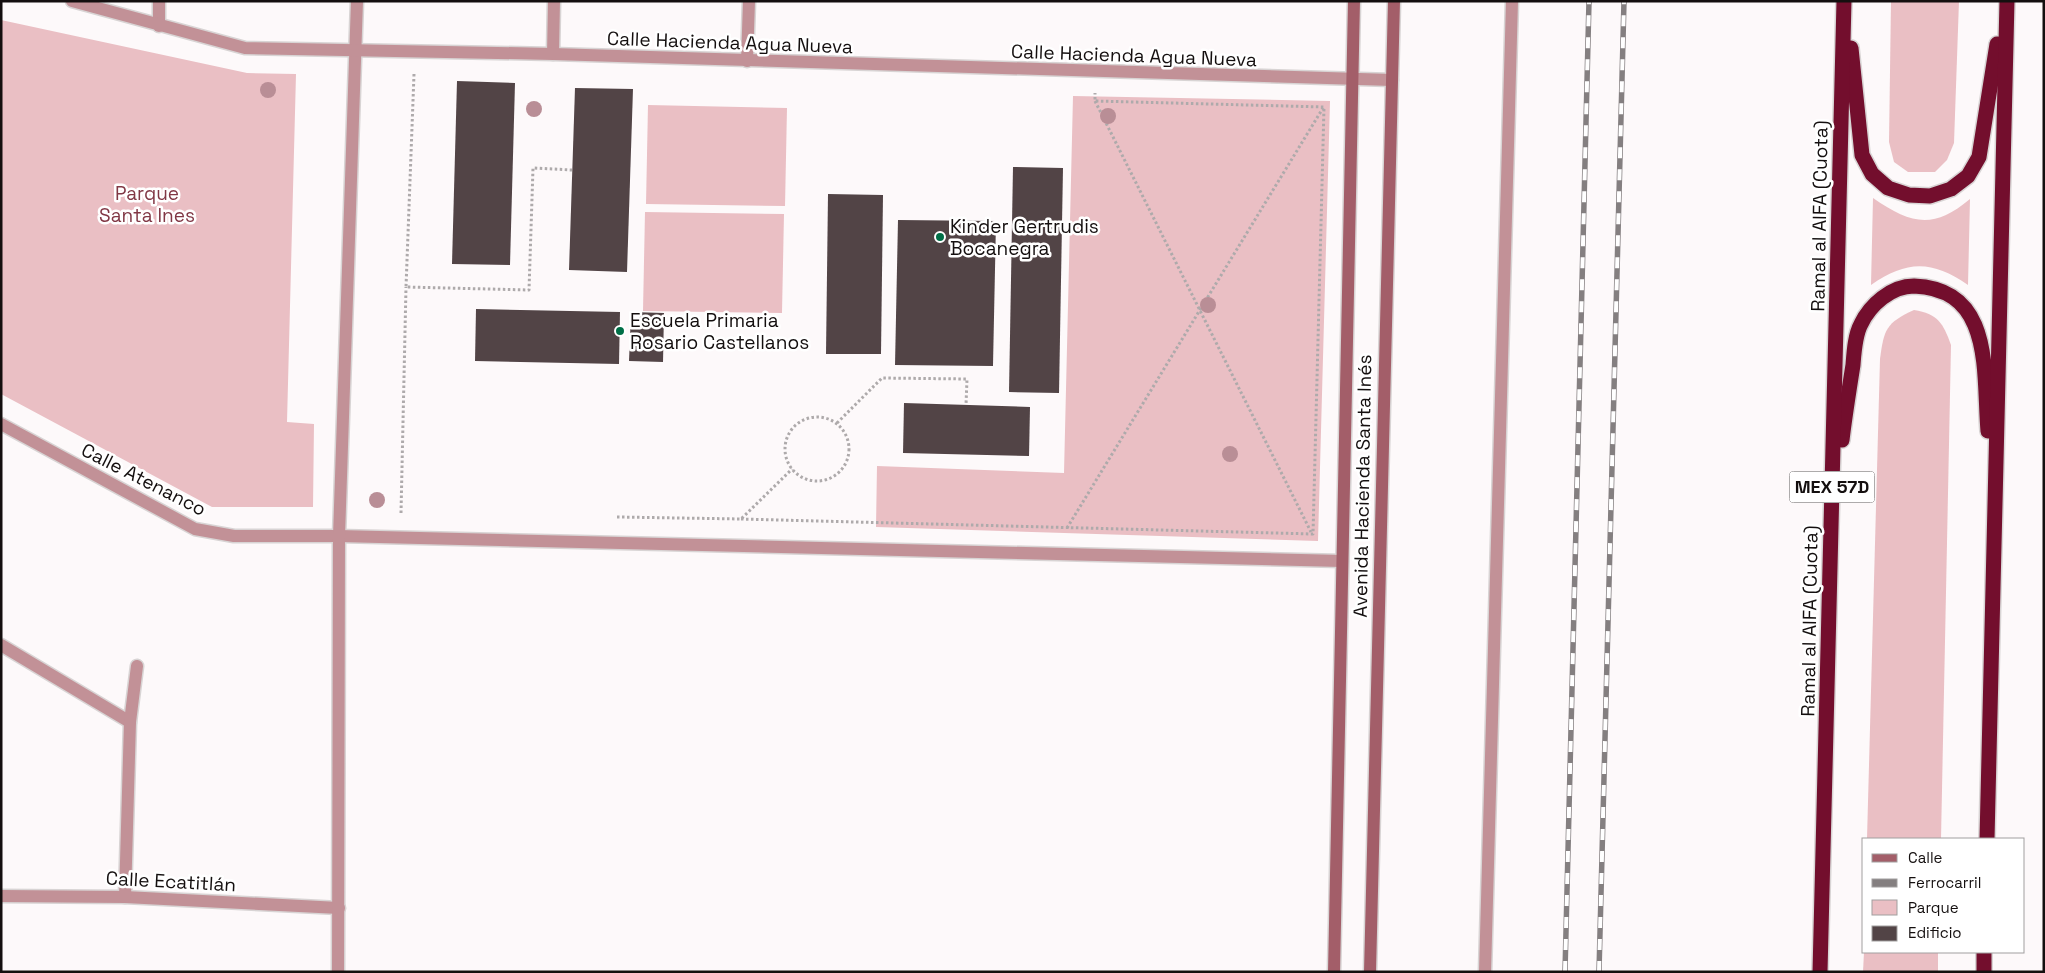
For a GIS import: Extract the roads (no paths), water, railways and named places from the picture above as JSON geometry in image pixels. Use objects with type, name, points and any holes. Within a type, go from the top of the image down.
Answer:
[{"type":"highway","name":"Ramal al AIFA (Cuota)","points":[[1820,972],[1844,1]]},
{"type":"highway","points":[[1848,1],[1862,155],[1872,174],[1888,188],[1908,195],[1930,196],[1951,189],[1968,176],[1979,157],[2005,1]]},
{"type":"highway","points":[[1987,838],[2005,1]]},
{"type":"highway","points":[[1832,510],[1860,325],[1871,307],[1888,294],[1909,286],[1930,287],[1950,294],[1967,308],[1978,327],[1995,517]]},
{"type":"highway","points":[[1984,953],[1984,972]]},
{"type":"main road","name":"Avenida Hacienda Santa Inés","points":[[1334,972],[1354,1]]},
{"type":"main road","name":"Avenida Hacienda Santa Inés","points":[[1370,972],[1394,1]]},
{"type":"street","name":"Calle Hacienda Agua Nueva","points":[[72,1],[158,26],[245,48],[552,54],[1392,80]]},
{"type":"street","points":[[158,26],[159,1]]},
{"type":"street","points":[[338,972],[339,536],[357,1]]},
{"type":"street","points":[[552,54],[554,1]]},
{"type":"street","points":[[747,61],[750,1]]},
{"type":"street","points":[[1485,972],[1512,1]]},
{"type":"street","name":"Calle Atenanco","points":[[1,424],[195,529],[234,536],[339,536],[1342,561]]},
{"type":"street","points":[[1,645],[130,722]]},
{"type":"street","points":[[125,897],[130,722],[137,666]]},
{"type":"street","name":"Calle Ecatitlán","points":[[1,896],[125,897],[339,908]]},
{"type":"railway","points":[[1565,972],[1589,1]]},
{"type":"railway","points":[[1599,972],[1624,1]]},
{"type":"place","name":"Kinder Gertrudis Bocanegra","points":[[940,237]]},
{"type":"place","name":"Escuela Primaria Rosario Castellanos","points":[[620,331]]},
{"type":"park label","name":"Parque Santa Ines","points":[[147,204]]}]
